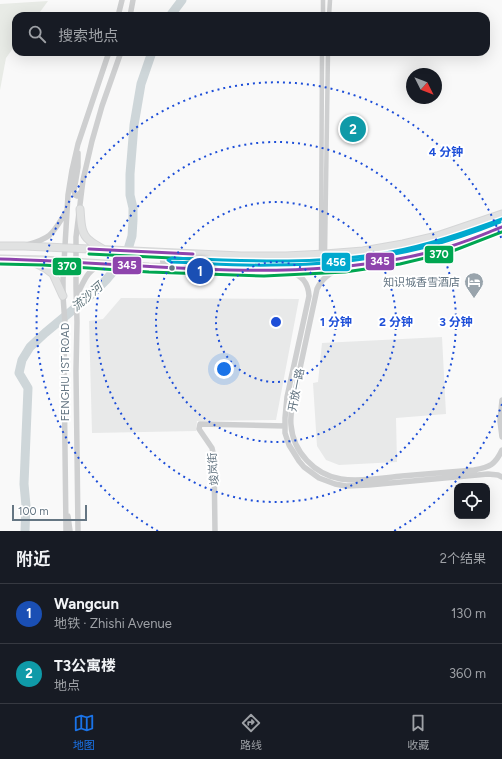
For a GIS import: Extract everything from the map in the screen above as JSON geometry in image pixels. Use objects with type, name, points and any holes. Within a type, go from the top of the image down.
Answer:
[{"type":"main road","points":[[80,209],[83,232],[85,236],[105,249]]},
{"type":"main road","points":[[0,246],[286,256],[323,254],[363,251],[403,244],[438,236],[502,214]]},
{"type":"main road","points":[[0,259],[27,259],[150,267],[264,270],[345,267],[399,259],[449,247],[502,227]]},
{"type":"main road","points":[[27,259],[53,274],[63,296]]},
{"type":"street","points":[[119,12],[122,0]]},
{"type":"street","points":[[131,12],[133,0]]},
{"type":"street","points":[[323,0],[323,12]]},
{"type":"street","points":[[329,12],[330,0]]},
{"type":"street","name":"FENGHU 1ST ROAD","points":[[66,531],[64,368],[65,324],[63,296],[69,186],[78,144],[108,56]]},
{"type":"street","name":"FENGHU 1ST ROAD","points":[[78,531],[76,237],[82,190],[92,141],[102,106],[120,56]]},
{"type":"street","points":[[322,56],[323,254]]},
{"type":"street","points":[[323,254],[328,56]]},
{"type":"street","points":[[78,144],[78,167],[74,194],[78,196],[82,190]]},
{"type":"street","points":[[24,246],[49,236],[57,227],[67,210]]},
{"type":"street","points":[[170,267],[164,264],[162,259],[166,254],[171,253]]},
{"type":"street","points":[[76,298],[86,276],[90,271],[101,264]]},
{"type":"street","name":"开放一路","points":[[345,267],[332,272],[323,279],[317,289],[293,401],[291,427],[293,438],[309,463],[317,470],[334,478],[362,480],[486,468],[498,460],[502,450]]},
{"type":"street","name":"开放一路","points":[[289,270],[304,280],[309,296],[287,397],[285,433],[289,445],[299,461],[311,473],[319,478],[335,484],[346,486],[488,474],[502,476]]},
{"type":"street","points":[[502,400],[500,421],[502,437]]},
{"type":"street","name":"竣岚街","points":[[216,531],[214,457],[212,448],[199,429],[200,424],[285,426]]},
{"type":"street","points":[[65,504],[70,531]]},
{"type":"shaded area","points":[[48,1],[40,12],[12,12],[12,50],[6,58],[0,90],[0,4]]},
{"type":"shaded area","points":[[121,298],[299,299],[276,420],[197,421],[196,431],[92,433],[89,321],[103,319]]},
{"type":"shaded area","points":[[442,337],[446,414],[396,418],[397,462],[339,465],[326,460],[317,446],[313,383],[318,382],[322,343]]},
{"type":"waterway","name":"流沙河","points":[[173,12],[182,0]]},
{"type":"waterway","name":"流沙河","points":[[25,531],[26,506],[24,484],[28,388],[19,373],[22,360],[30,347],[92,294],[126,256],[132,236],[133,220],[133,208],[130,195],[130,174],[134,125],[141,84],[151,56]]},
{"type":"transit line","name":"456","points":[[500,222],[462,236],[422,248],[385,256],[347,261],[310,264],[234,265],[171,262],[168,260],[172,258],[282,261],[337,259],[364,256],[419,246],[502,219]]},
{"type":"transit line","name":"345","points":[[0,259],[199,269],[299,270],[348,266],[411,257],[455,245],[502,227]]},
{"type":"transit line","name":"370","points":[[0,264],[43,265],[149,272],[264,276],[345,272],[400,264],[450,252],[502,232]]},
{"type":"transit line","name":"345","points":[[89,249],[193,254]]},
{"type":"transit line","name":"370","points":[[89,254],[193,259]]},
{"type":"place","name":"T3公寓楼","points":[[353,129]]},
{"type":"place","name":"Wangcun","points":[[200,271]]},
{"type":"place","name":"知识城香雪酒店","points":[[474,299]]}]
